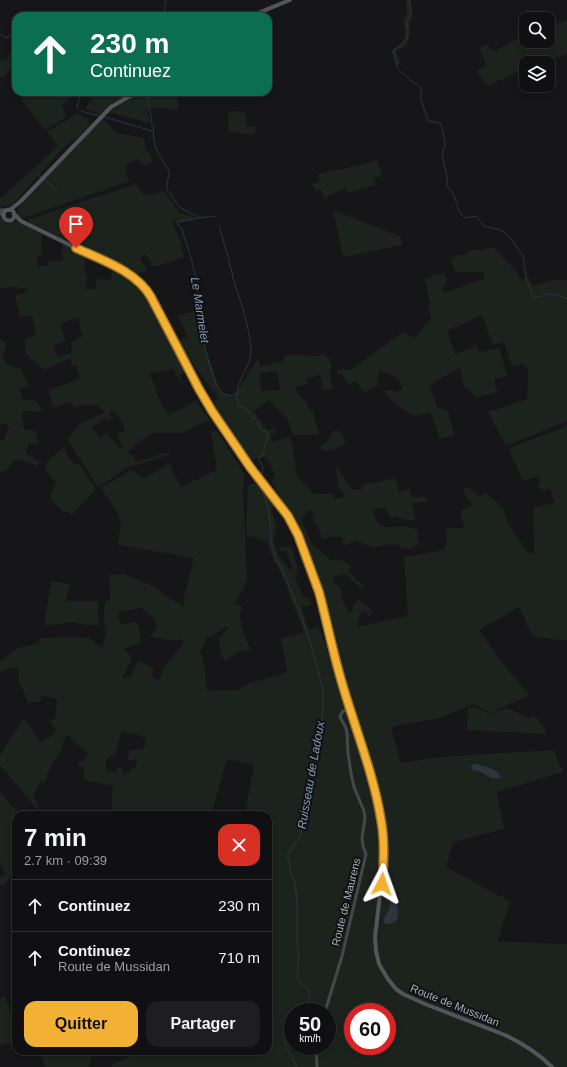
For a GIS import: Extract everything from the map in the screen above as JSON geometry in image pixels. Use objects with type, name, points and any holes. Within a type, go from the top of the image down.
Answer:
[{"type":"main road","points":[[261,12],[290,0]]},
{"type":"main road","points":[[3,216],[3,213],[11,212],[103,114],[111,107],[130,96]]},
{"type":"main road","points":[[0,211],[11,212],[21,221],[132,278],[143,288],[156,306],[199,389],[221,425],[260,480],[288,516],[298,535],[319,592],[339,680],[349,708]]},
{"type":"main road","points":[[0,211],[7,220],[21,221]]},
{"type":"main road","points":[[11,212],[14,217],[12,220]]},
{"type":"main road","points":[[263,484],[287,517],[306,557]]},
{"type":"main road","name":"Route de Mussidan","points":[[349,708],[370,774],[382,821],[383,869],[375,937],[379,964],[396,989],[412,999],[516,1040],[537,1054],[552,1067]]},
{"type":"main road","name":"Route de Maurens","points":[[328,1003],[342,956],[366,854],[362,838],[365,818],[364,811],[354,787],[348,753],[346,728],[340,717],[342,712],[349,708]]},
{"type":"main road","points":[[316,1055],[317,1067]]},
{"type":"shaded area","points":[[406,0],[411,0],[413,17],[410,22],[409,39],[406,46],[396,51],[401,64],[395,64],[392,50],[402,42],[405,36],[403,21],[407,11]]},
{"type":"shaded area","points":[[567,20],[567,54],[555,58],[555,56],[519,56],[519,71],[488,86],[476,71],[487,66],[479,49],[487,44],[495,51],[519,38],[519,48],[555,48],[555,24]]},
{"type":"shaded area","points":[[12,49],[12,69],[2,78],[0,76],[0,59],[7,60]]},
{"type":"shaded area","points":[[26,96],[72,96],[62,106],[67,116],[45,130],[21,100]]},
{"type":"shaded area","points":[[93,96],[128,96],[101,114],[85,109]]},
{"type":"shaded area","points":[[140,96],[178,96],[178,110],[162,108],[147,109],[150,123],[109,112],[128,99]]},
{"type":"shaded area","points":[[245,111],[247,126],[255,127],[254,135],[229,132],[228,112]]},
{"type":"shaded area","points":[[78,113],[88,119],[89,125],[78,137],[65,146],[12,205],[0,207],[0,199],[58,146],[47,132]]},
{"type":"shaded area","points":[[102,118],[116,133],[144,138],[146,150],[151,155],[152,163],[145,166],[138,159],[127,164],[126,174],[130,181],[20,219],[17,214],[18,208]]},
{"type":"shaded area","points":[[377,160],[382,175],[374,178],[376,185],[348,193],[346,188],[330,195],[325,200],[321,190],[316,191],[312,184],[320,182],[318,174],[357,166]]},
{"type":"shaded area","points":[[136,184],[145,196],[164,191],[179,212],[188,216],[191,215],[195,219],[173,221],[181,243],[184,257],[154,267],[145,254],[139,259],[148,270],[136,274],[29,223],[28,220]]},
{"type":"shaded area","points":[[333,210],[401,237],[402,245],[343,257]]},
{"type":"shaded area","points":[[0,215],[5,222],[15,221],[23,223],[42,234],[42,255],[38,256],[37,266],[47,266],[49,261],[62,261],[63,255],[61,255],[63,244],[86,255],[84,273],[87,273],[86,289],[96,289],[96,279],[110,280],[113,269],[130,279],[149,299],[172,342],[188,337],[178,316],[194,311],[194,308],[196,307],[204,329],[204,344],[220,390],[232,398],[259,358],[260,367],[284,361],[284,355],[318,356],[325,353],[332,365],[330,373],[333,389],[323,390],[321,375],[307,378],[306,384],[296,387],[296,391],[306,402],[310,411],[313,411],[319,435],[293,436],[288,420],[269,400],[254,411],[265,428],[269,430],[274,428],[276,432],[270,436],[272,442],[290,437],[293,447],[296,475],[315,494],[333,494],[333,498],[343,498],[344,494],[337,487],[336,467],[338,466],[341,475],[353,490],[361,489],[364,484],[367,483],[376,483],[395,477],[399,492],[409,488],[412,497],[428,497],[427,501],[412,503],[416,520],[406,520],[396,516],[390,518],[385,508],[379,508],[373,511],[381,526],[404,526],[417,529],[419,544],[409,549],[392,544],[371,547],[355,540],[348,545],[342,544],[343,537],[329,537],[322,540],[319,528],[314,522],[312,510],[307,511],[301,519],[312,544],[331,560],[342,560],[351,567],[347,571],[364,586],[362,589],[345,574],[333,577],[334,583],[341,589],[343,602],[349,613],[352,612],[354,604],[359,600],[372,611],[370,617],[362,610],[357,627],[408,616],[404,557],[444,550],[447,544],[446,528],[464,528],[460,511],[472,505],[462,490],[469,487],[480,497],[485,492],[504,509],[503,512],[508,523],[527,552],[534,554],[533,508],[555,503],[550,489],[542,490],[536,485],[541,483],[538,476],[523,481],[509,450],[512,447],[567,426],[567,641],[532,636],[519,607],[479,630],[498,657],[529,695],[490,713],[474,704],[440,718],[391,727],[401,763],[439,757],[553,750],[563,772],[497,792],[504,829],[453,842],[446,867],[510,901],[498,941],[559,944],[567,943],[567,1067],[112,1067],[113,1064],[130,1057],[130,1055],[272,1055],[272,811],[246,811],[254,765],[227,759],[212,811],[111,811],[113,786],[84,780],[84,767],[79,766],[79,761],[86,759],[88,752],[76,744],[69,735],[62,740],[64,743],[60,753],[51,766],[44,782],[41,781],[33,795],[40,811],[39,811],[0,765],[0,755],[24,718],[41,743],[57,731],[50,722],[55,719],[57,699],[42,696],[40,702],[28,702],[19,680],[18,668],[9,669],[0,673],[0,662],[17,649],[38,644],[40,638],[90,638],[102,648],[106,635],[104,621],[105,601],[110,601],[109,575],[124,574],[152,586],[184,607],[184,598],[194,558],[118,545],[121,523],[117,512],[101,488],[129,471],[135,471],[142,479],[169,464],[181,487],[217,470],[211,432],[217,431],[244,474],[243,490],[247,581],[234,604],[242,606],[240,615],[243,633],[251,650],[240,651],[225,661],[221,654],[219,638],[229,628],[226,627],[206,638],[200,652],[204,664],[207,691],[237,690],[249,684],[287,672],[281,639],[304,632],[286,585],[274,561],[267,542],[254,537],[246,536],[248,485],[258,482],[276,505],[271,509],[276,525],[274,541],[279,557],[290,570],[293,568],[286,551],[280,551],[279,547],[291,546],[298,569],[295,579],[304,598],[309,598],[311,605],[301,607],[309,630],[318,627],[326,645],[334,642],[326,605],[312,563],[292,519],[272,481],[275,474],[267,459],[264,457],[249,461],[219,416],[220,414],[213,403],[218,398],[180,346],[174,347],[186,372],[180,375],[183,383],[182,384],[173,369],[149,374],[157,390],[155,391],[168,415],[196,401],[210,420],[182,433],[153,433],[137,443],[127,454],[134,455],[136,462],[169,452],[171,454],[127,468],[98,487],[67,439],[82,422],[104,413],[98,405],[80,405],[74,408],[70,402],[54,408],[49,390],[79,379],[77,365],[73,366],[70,358],[44,370],[28,356],[25,351],[25,339],[36,335],[32,316],[20,317],[15,295],[28,292],[28,289],[13,287],[0,289]],"holes":[[[78,317],[82,336],[71,342],[72,353],[57,357],[53,346],[66,341],[60,324]],[[277,371],[280,390],[261,391],[260,373]],[[114,410],[126,430],[117,434],[123,447],[119,448],[107,433],[100,438],[92,427],[105,418],[107,421],[111,418],[109,414]],[[142,608],[154,619],[157,625],[156,629],[150,636],[170,640],[181,639],[184,641],[164,668],[159,680],[151,677],[154,669],[138,660],[130,678],[127,676],[126,679],[123,678],[132,657],[123,649],[140,642],[140,629],[135,622],[120,625],[118,612]],[[122,731],[146,738],[144,749],[129,750],[128,760],[137,761],[135,769],[131,769],[129,773],[122,772],[122,768],[117,767],[116,772],[106,771],[106,760],[115,754]]]},
{"type":"shaded area","points":[[484,247],[497,250],[518,274],[521,280],[529,277],[533,286],[555,279],[567,281],[567,421],[506,446],[488,412],[528,399],[528,369],[522,364],[512,366],[504,342],[493,345],[482,315],[447,331],[455,354],[477,346],[479,352],[499,348],[507,376],[494,380],[497,392],[477,397],[464,386],[460,369],[452,371],[430,386],[437,407],[448,411],[454,435],[440,439],[431,412],[415,416],[390,399],[384,391],[391,390],[397,392],[403,389],[399,380],[390,374],[380,370],[377,386],[364,392],[355,380],[349,385],[342,375],[338,373],[338,370],[350,370],[403,332],[414,338],[431,319],[425,278],[444,273],[447,280],[446,284],[443,286],[443,291],[446,293],[485,278],[483,271],[474,273],[456,272],[452,266],[451,260],[458,255],[467,254],[472,250],[484,250]]},
{"type":"shaded area","points":[[0,339],[6,342],[6,350],[3,351],[3,358],[6,364],[21,369],[29,386],[20,388],[21,399],[36,401],[43,412],[23,411],[22,417],[24,429],[35,431],[39,443],[28,444],[26,453],[39,461],[38,466],[18,459],[13,461],[8,469],[0,473],[0,441],[4,439],[9,428],[0,422]]},
{"type":"shaded area","points":[[340,431],[345,441],[343,446],[325,451],[322,450],[321,447],[331,438],[331,433]]},
{"type":"shaded area","points":[[65,446],[69,458],[75,464],[79,464],[96,489],[71,515],[67,511],[64,513],[51,499],[51,493],[56,482],[45,469],[47,461]]},
{"type":"shaded area","points":[[51,581],[70,584],[66,601],[98,601],[99,625],[86,625],[72,622],[44,626]]},
{"type":"shaded area","points":[[474,707],[489,714],[507,708],[530,719],[534,715],[545,729],[546,734],[467,730],[468,708]]},
{"type":"shaded area","points":[[474,764],[493,769],[501,776],[500,778],[493,778],[482,772],[472,770],[471,765]]},
{"type":"shaded area","points":[[0,792],[17,811],[12,811],[12,877],[8,879],[4,885],[0,886],[0,877],[6,875],[0,863]]},
{"type":"shaded area","points":[[395,897],[398,911],[397,920],[390,924],[384,923],[391,901]]},
{"type":"shaded area","points":[[5,996],[12,1016],[12,1042],[0,1045],[0,998]]},
{"type":"shaded area","points":[[42,1055],[96,1055],[89,1059],[91,1064],[87,1067],[45,1067]]},
{"type":"waterway","points":[[165,12],[165,2],[167,0]]},
{"type":"waterway","points":[[409,0],[411,11],[407,22],[407,37],[402,45],[393,50],[398,69],[421,88],[421,100],[428,121],[440,123],[442,127],[445,142],[442,154],[447,176],[447,186],[451,190],[462,215],[465,218],[476,216],[484,226],[500,230],[512,240],[523,256],[526,277],[533,297],[550,294],[567,299]]},
{"type":"waterway","name":"Le Marmelet","points":[[0,34],[5,38],[11,36],[12,37]]},
{"type":"waterway","name":"Le Marmelet","points":[[78,109],[77,106],[80,96]]},
{"type":"waterway","points":[[147,96],[152,124]]},
{"type":"waterway","name":"Le Marmelet","points":[[81,111],[100,116]]},
{"type":"waterway","name":"Le Marmelet","points":[[105,117],[152,131]]},
{"type":"waterway","points":[[153,126],[154,141],[158,153],[169,171],[167,190],[179,207],[200,218],[213,216],[216,218]]},
{"type":"waterway","points":[[36,173],[42,178]]},
{"type":"waterway","points":[[45,180],[58,191]]},
{"type":"waterway","name":"Le Marmelet","points":[[190,255],[181,227],[177,224],[177,222],[199,218]]},
{"type":"waterway","points":[[219,226],[233,280],[245,316],[251,350],[248,365],[237,391],[237,398],[239,406],[247,409],[257,421],[260,428],[268,433],[264,454],[258,458],[263,467],[261,479]]},
{"type":"waterway","name":"Le Marmelet","points":[[191,257],[198,288],[198,308],[207,356],[216,384],[222,393],[231,396],[235,394]]},
{"type":"waterway","name":"Ruisseau de Ladoux","points":[[262,487],[268,507],[271,541],[276,559],[285,576],[302,618],[323,689],[321,728],[304,810],[301,834],[287,856],[290,864],[290,872],[295,883],[297,901],[297,944],[299,958],[297,977],[309,991],[307,1003]]},
{"type":"waterway","name":"Ruisseau de Ladoux","points":[[290,1055],[297,1067]]},
{"type":"route","points":[[76,248],[133,276],[145,287],[212,411],[250,467],[284,509],[298,535],[316,581],[341,679],[379,806],[382,821],[384,854],[382,884]]}]
